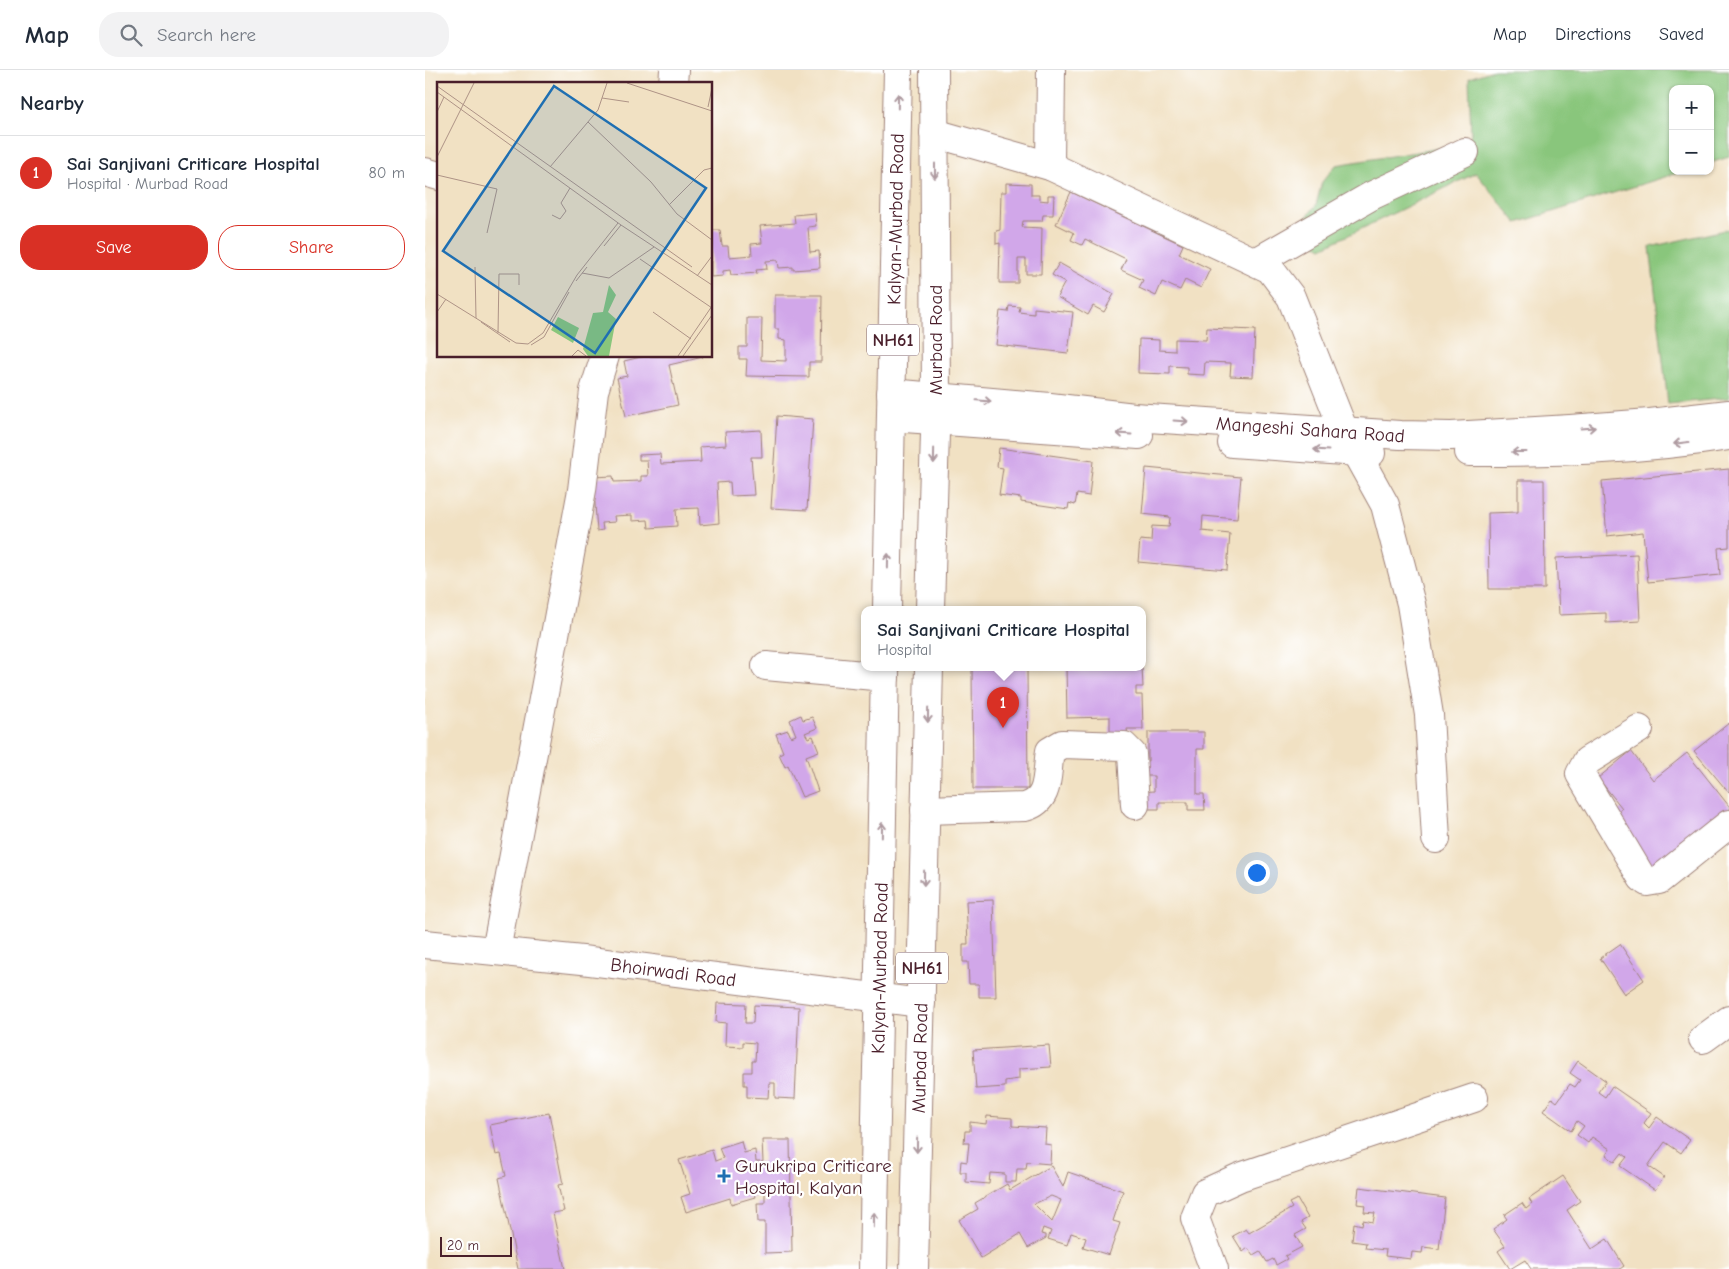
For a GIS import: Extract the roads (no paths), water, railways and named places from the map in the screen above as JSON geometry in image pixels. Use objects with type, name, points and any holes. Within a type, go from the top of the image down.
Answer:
[{"type":"main road","name":"Kalyan-Murbad Road","points":[[887,606],[898,70]]},
{"type":"main road","name":"Murbad Road","points":[[931,606],[936,408],[934,70]]},
{"type":"main road","points":[[1050,166],[1051,70]]},
{"type":"main road","points":[[934,133],[1050,166],[1270,269],[1291,297],[1350,441],[1385,505],[1411,604],[1429,715],[1436,839]]},
{"type":"main road","points":[[1256,262],[1371,196],[1465,152]]},
{"type":"main road","points":[[496,951],[581,490],[594,391],[604,358]]},
{"type":"main road","name":"Mangeshi Sahara Road","points":[[891,405],[1134,417],[1350,441],[1577,452],[1672,444],[1729,436]]},
{"type":"main road","name":"Mangeshi Sahara Road","points":[[1350,441],[1400,435],[1451,436],[1641,424],[1729,414]]},
{"type":"main road","points":[[766,666],[861,671]]},
{"type":"main road","points":[[865,671],[885,672]]},
{"type":"main road","name":"Murbad Road","points":[[914,1269],[929,671]]},
{"type":"main road","name":"Kalyan-Murbad Road","points":[[873,1269],[885,672]]},
{"type":"main road","points":[[1639,729],[1587,761],[1582,766],[1580,774],[1642,878],[1647,882],[1659,880],[1729,824]]},
{"type":"main road","points":[[925,810],[1025,807],[1036,804],[1042,797],[1046,784],[1051,751],[1062,744],[1124,746],[1130,749],[1132,754],[1135,805]]},
{"type":"main road","name":"Bhoirwadi Road","points":[[425,944],[921,1003]]},
{"type":"main road","points":[[1703,1039],[1729,1020]]},
{"type":"main road","points":[[1214,1269],[1195,1218],[1205,1193],[1240,1176],[1474,1098]]},
{"type":"place","name":"Sai Sanjivani Criticare Hospital","points":[[1003,728]]},
{"type":"place","name":"Gurukripa Criticare Hospital, Kalyan","points":[[724,1176]]}]
